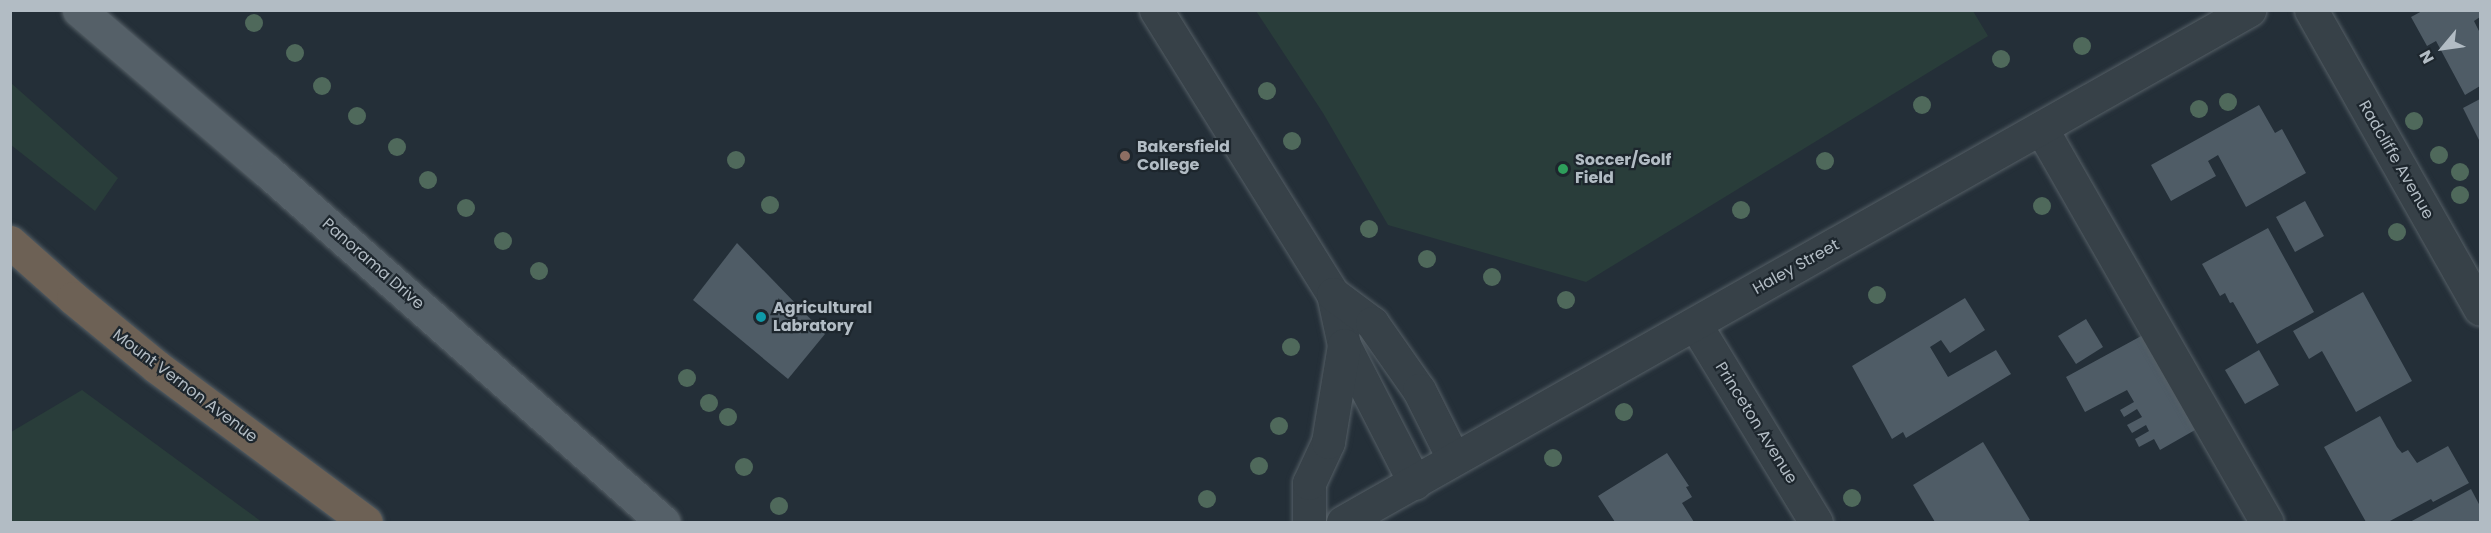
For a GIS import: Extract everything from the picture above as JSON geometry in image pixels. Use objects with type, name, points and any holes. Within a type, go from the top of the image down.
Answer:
[{"type":"highway","name":"Mount Vernon Avenue","points":[[10,242],[73,298],[157,367],[366,522]]},
{"type":"main road","name":"Panorama Drive","points":[[79,10],[266,170],[663,522]]},
{"type":"street","points":[[1156,10],[1333,294],[1344,345],[1415,483]]},
{"type":"street","name":"Haley Street","points":[[1343,522],[2249,10]]},
{"type":"street","name":"Radcliffe Avenue","points":[[2311,10],[2481,309]]},
{"type":"street","points":[[2041,128],[2267,522]]},
{"type":"street","points":[[1333,294],[1372,323],[1419,390],[1454,459]]},
{"type":"street","name":"Princeton Avenue","points":[[1695,324],[1816,522]]},
{"type":"street","points":[[1309,522],[1309,483],[1328,442],[1344,345]]},
{"type":"green space","name":"Soccer/Golf Field","points":[[1256,11],[1973,11],[1988,36],[1586,282],[1388,225],[1323,113]]},
{"type":"green space","points":[[11,83],[118,178],[95,211],[11,145]]},
{"type":"green space","points":[[82,390],[262,522],[11,522],[11,432]]},
{"type":"building","points":[[2424,10],[2480,10],[2480,17],[2474,21],[2480,33],[2480,86],[2465,95],[2436,41],[2427,46],[2411,17]]},
{"type":"building","points":[[2480,99],[2480,142],[2463,108]]},
{"type":"building","points":[[2259,105],[2275,133],[2282,129],[2306,173],[2246,207],[2218,155],[2208,161],[2216,176],[2171,201],[2151,165]]},
{"type":"building","points":[[2305,201],[2324,236],[2295,252],[2276,217]]},
{"type":"building","points":[[2268,228],[2314,312],[2257,344],[2233,302],[2230,303],[2225,293],[2220,296],[2202,264]]},
{"type":"building","name":"Agricultural Labratory","points":[[737,243],[825,334],[788,379],[693,300]]},
{"type":"building","points":[[2363,292],[2412,381],[2356,412],[2322,351],[2309,359],[2293,331]]},
{"type":"building","points":[[1965,298],[1985,330],[1950,353],[1941,340],[1930,347],[1948,377],[1996,350],[2011,374],[1906,438],[1903,432],[1892,439],[1852,366]]},
{"type":"building","points":[[2086,319],[2103,347],[2076,364],[2058,336]]},
{"type":"building","points":[[2143,335],[2195,430],[2160,450],[2154,439],[2139,447],[2135,439],[2149,431],[2146,425],[2132,433],[2127,425],[2142,417],[2137,409],[2124,417],[2120,410],[2134,402],[2127,390],[2085,412],[2066,377]]},
{"type":"building","points":[[2259,350],[2279,385],[2245,404],[2225,370]]},
{"type":"building","points":[[2380,416],[2397,447],[2402,453],[2408,450],[2417,463],[2448,446],[2469,483],[2433,502],[2431,499],[2388,522],[2366,522],[2324,447]]},
{"type":"building","points":[[1983,442],[2030,520],[2026,522],[1935,522],[1913,485]]},
{"type":"building","points":[[1667,453],[1689,486],[1686,487],[1692,497],[1682,503],[1694,522],[1615,522],[1598,496]]},
{"type":"building","points":[[2471,489],[2480,506],[2480,522],[2410,522]]},
{"type":"place","name":"Bakersfield College","points":[[1125,156]]},
{"type":"place","name":"Soccer/Golf Field","points":[[1563,169]]},
{"type":"place","name":"Agricultural Labratory","points":[[761,317]]}]
